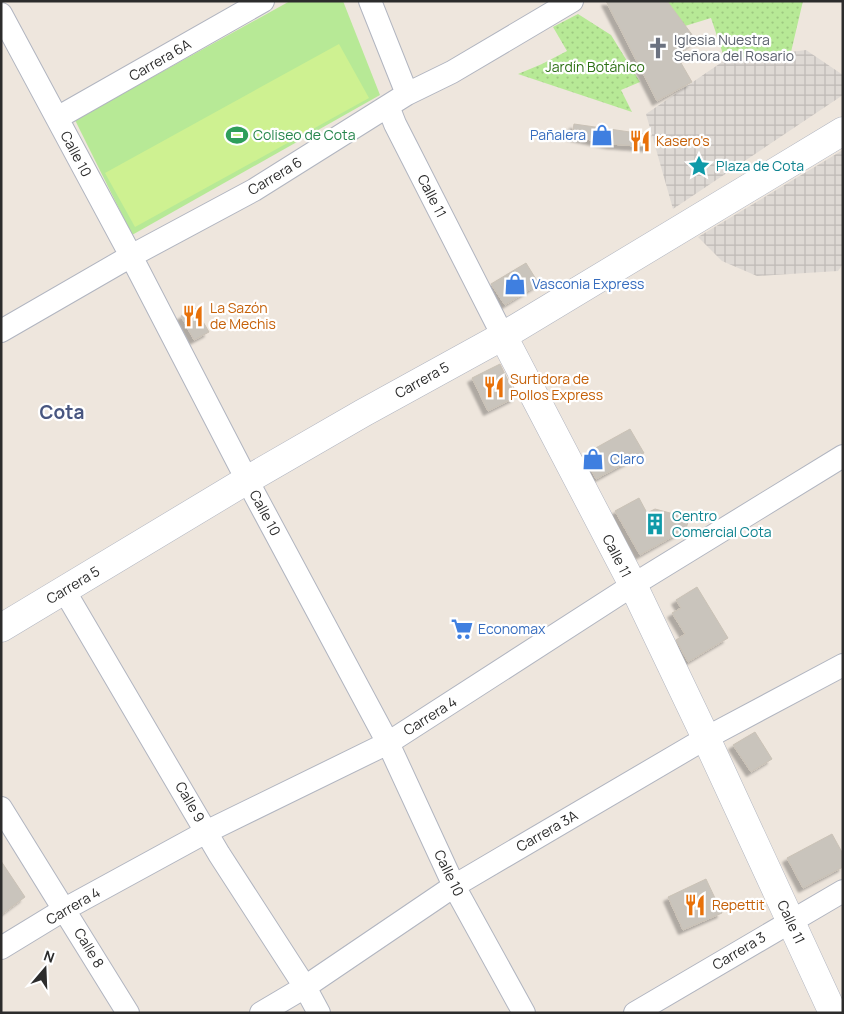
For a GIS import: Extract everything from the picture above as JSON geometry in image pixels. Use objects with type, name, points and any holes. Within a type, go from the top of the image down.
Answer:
[{"type":"main road","name":"Carrera 5","points":[[1,628],[363,412],[503,336],[843,131]]},
{"type":"main road","name":"Calle 11","points":[[503,336],[633,585],[833,1013]]},
{"type":"street","name":"Carrera 6A","points":[[57,118],[263,1]]},
{"type":"street","points":[[370,1],[408,94]]},
{"type":"street","name":"Carrera 6","points":[[1,331],[131,256],[254,190],[408,94],[452,72],[572,1]]},
{"type":"street","name":"Calle 10","points":[[1,14],[131,256],[247,480],[388,742],[454,886],[524,1013]]},
{"type":"street","name":"Calle 11","points":[[388,106],[395,124],[503,336]]},
{"type":"street","name":"Carrera 4","points":[[1,948],[65,910],[206,832],[388,742],[633,585],[843,456]]},
{"type":"street","name":"Calle 9","points":[[64,590],[206,832],[305,986],[319,1013]]},
{"type":"street","name":"Carrera 3A","points":[[261,1013],[305,986],[454,886],[706,738],[843,665]]},
{"type":"street","name":"Calle 8","points":[[1,808],[128,1013]]},
{"type":"street","name":"Carrera 3","points":[[635,1013],[843,891]]},
{"type":"green space","points":[[290,1],[343,1],[380,95],[132,235],[75,120]]},
{"type":"green space","points":[[667,1],[803,1],[791,52],[725,60],[711,18],[685,26]]},
{"type":"green space","name":"Jardín Botánico","points":[[578,14],[611,35],[640,82],[621,90],[632,112],[518,74],[567,51],[553,27]]},
{"type":"green space","name":"Coliseo de Cota","points":[[339,44],[369,98],[135,227],[105,173]]},
{"type":"shaded area","name":"Plaza de Cota","points":[[806,50],[843,75],[843,95],[673,209],[646,114],[725,60]]},
{"type":"shaded area","points":[[843,150],[843,264],[838,271],[757,276],[722,261],[698,237]]},
{"type":"building","name":"Iglesia Nuestra Señora del Rosario","points":[[606,1],[667,1],[696,40],[677,56],[692,82],[657,101]]},
{"type":"building","points":[[574,124],[651,135],[649,147],[610,144],[572,136]]},
{"type":"building","name":"Vasconia Express","points":[[526,263],[539,284],[505,305],[491,284]]},
{"type":"building","points":[[195,308],[209,332],[194,340],[181,316]]},
{"type":"building","name":"Surtidora de Pollos Express","points":[[500,364],[516,397],[488,411],[472,378]]},
{"type":"building","points":[[630,429],[644,453],[596,479],[583,455]]},
{"type":"building","name":"Centro Comercial Cota","points":[[639,498],[647,513],[655,509],[689,518],[686,529],[640,555],[615,511]]},
{"type":"building","points":[[697,587],[728,638],[688,662],[676,640],[685,634],[672,613],[681,608],[676,600]]},
{"type":"building","points":[[755,732],[772,759],[751,772],[733,745]]},
{"type":"building","points":[[832,834],[843,854],[843,867],[803,888],[787,858]]},
{"type":"building","points":[[1,861],[25,897],[1,915]]},
{"type":"building","name":"Repettit","points":[[706,879],[722,913],[683,930],[668,897]]},
{"type":"place","name":"Iglesia Nuestra Señora del Rosario","points":[[658,48]]},
{"type":"place","name":"Coliseo de Cota","points":[[237,135]]},
{"type":"place","name":"Pañalera","points":[[602,135]]},
{"type":"place","name":"Kasero's","points":[[640,141]]},
{"type":"place","name":"Plaza de Cota","points":[[699,166]]},
{"type":"place","name":"Vasconia Express","points":[[515,284]]},
{"type":"place","name":"La Sazón de Mechis","points":[[193,316]]},
{"type":"place","name":"Surtidora de Pollos Express","points":[[494,387]]},
{"type":"place","name":"Claro","points":[[593,459]]},
{"type":"place","name":"Centro Comercial Cota","points":[[655,524]]},
{"type":"place","name":"Economax","points":[[462,629]]},
{"type":"place","name":"Repettit","points":[[695,905]]},
{"type":"district","name":"Cota","points":[[62,412]]}]
